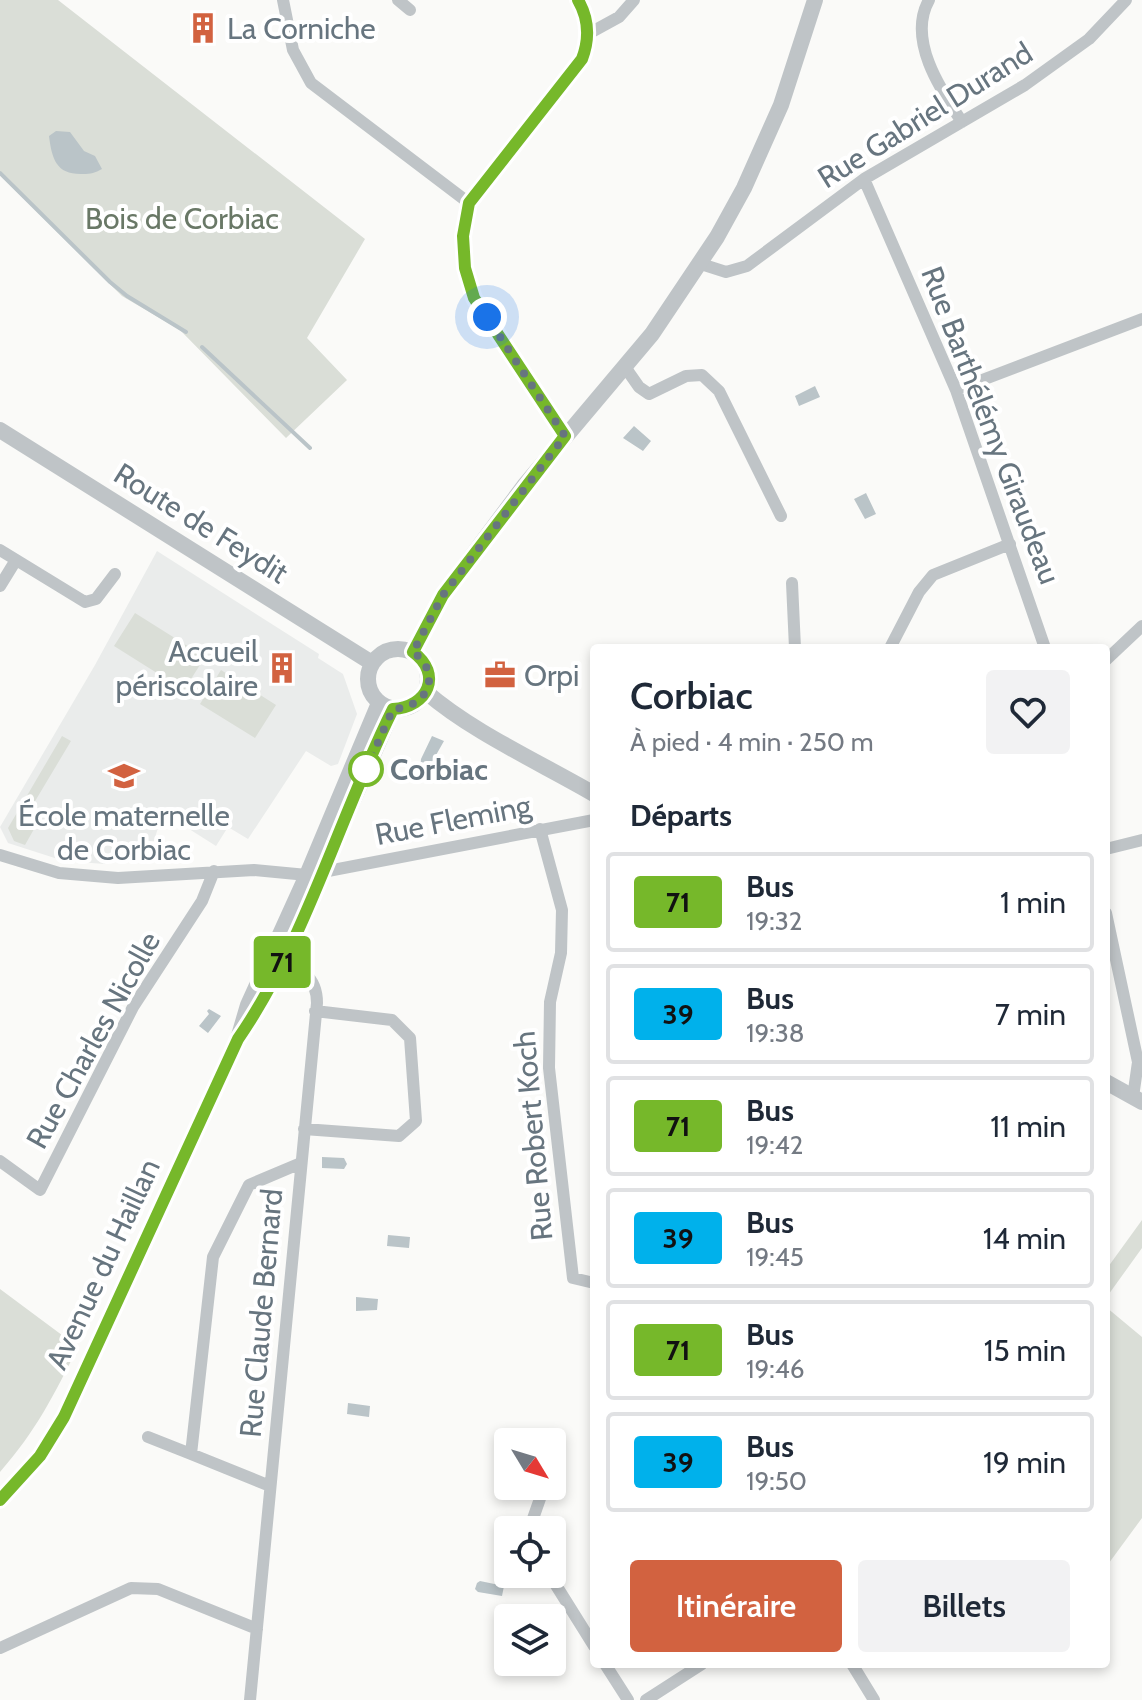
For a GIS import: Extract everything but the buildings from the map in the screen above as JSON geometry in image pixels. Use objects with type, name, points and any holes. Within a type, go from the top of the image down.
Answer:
[{"type":"street","points":[[283,0],[293,50],[311,83],[469,203]]},
{"type":"street","points":[[398,0],[410,10]]},
{"type":"street","points":[[565,436],[474,298],[463,253],[469,203],[578,66],[585,51],[588,34],[585,14],[578,0]]},
{"type":"street","points":[[588,34],[619,17],[634,0]]},
{"type":"street","points":[[413,652],[443,595],[565,436],[659,324],[701,264],[764,147],[797,62],[815,0]]},
{"type":"street","points":[[929,0],[925,8],[922,46],[943,94],[962,122]]},
{"type":"street","name":"Rue Gabriel Durand","points":[[701,264],[719,272],[740,269],[766,254],[864,179],[1025,85],[1089,39],[1126,0]]},
{"type":"street","name":"Rue Barthélémy Giraudeau","points":[[864,179],[956,390],[1044,644]]},
{"type":"street","points":[[956,390],[1142,319]]},
{"type":"street","points":[[625,367],[639,387],[649,394],[686,376],[702,375],[719,391],[781,516]]},
{"type":"street","name":"Route de Feydit","points":[[0,430],[372,663]]},
{"type":"street","points":[[892,644],[919,592],[933,575],[1010,544]]},
{"type":"street","points":[[0,550],[85,602],[96,599],[115,574]]},
{"type":"street","points":[[0,586],[16,560]]},
{"type":"street","points":[[792,583],[795,644]]},
{"type":"street","points":[[1110,656],[1142,626]]},
{"type":"street","points":[[402,648],[413,652],[427,669],[429,680],[426,692],[418,702],[406,708],[386,706],[368,685],[372,663],[390,649],[402,648]]},
{"type":"street","points":[[426,692],[492,735],[590,792]]},
{"type":"street","name":"Avenue du Haillan","points":[[0,1500],[40,1456],[64,1417],[238,1039],[248,1005],[276,958],[386,706]]},
{"type":"street","name":"Rue Fleming","points":[[0,855],[59,873],[118,878],[254,870],[314,874],[590,821]]},
{"type":"street","name":"Rue Robert Koch","points":[[540,829],[562,910],[561,953],[550,1002],[549,1068],[568,1246],[573,1278],[590,1282]]},
{"type":"street","points":[[1110,848],[1142,840]]},
{"type":"street","name":"Rue Charles Nicolle","points":[[0,1161],[40,1190],[133,1007],[202,901],[214,871]]},
{"type":"street","points":[[1110,931],[1140,1062],[1138,1100],[1110,1084]]},
{"type":"street","name":"Rue Claude Bernard","points":[[250,1700],[317,995],[311,979],[301,969],[276,958]]},
{"type":"street","points":[[304,1129],[399,1136],[416,1121],[410,1038],[392,1020],[315,1011]]},
{"type":"street","points":[[191,1454],[213,1257],[249,1185],[301,1163]]},
{"type":"street","points":[[148,1437],[270,1486]]},
{"type":"street","points":[[0,1648],[131,1588],[158,1589],[257,1629]]},
{"type":"street","points":[[558,1588],[590,1640]]},
{"type":"street","points":[[608,1668],[628,1700]]},
{"type":"street","points":[[646,1700],[696,1668]]},
{"type":"street","points":[[854,1668],[874,1700]]},
{"type":"street","points":[[668,1687],[676,1700]]},
{"type":"shaded area","points":[[56,131],[70,132],[84,151],[95,156],[102,169],[74,174],[62,169],[54,159],[50,145],[49,136]]},
{"type":"shaded area","points":[[815,386],[820,397],[799,406],[795,396]]},
{"type":"shaded area","points":[[634,426],[651,441],[643,451],[623,438]]},
{"type":"shaded area","points":[[866,493],[876,514],[865,519],[854,499]]},
{"type":"shaded area","points":[[157,551],[319,654],[318,658],[343,674],[357,714],[338,764],[331,766],[306,751],[248,839],[228,827],[216,846],[178,822],[173,828],[160,821],[154,841],[116,847],[105,864],[64,861],[8,843],[0,827],[95,665]]},
{"type":"shaded area","points":[[432,736],[444,741],[427,771],[420,768],[421,759]]},
{"type":"shaded area","points":[[209,1009],[221,1016],[208,1033],[199,1026],[209,1014]]},
{"type":"shaded area","points":[[322,1157],[344,1158],[347,1164],[344,1169],[322,1168]]},
{"type":"shaded area","points":[[388,1235],[410,1237],[409,1248],[387,1246]]},
{"type":"shaded area","points":[[356,1297],[378,1299],[377,1310],[356,1311]]},
{"type":"shaded area","points":[[348,1403],[370,1406],[369,1417],[347,1414]]},
{"type":"shaded area","points":[[480,1581],[494,1584],[494,1588],[504,1588],[502,1596],[478,1592],[475,1589]]},
{"type":"green space","name":"Bois de Corbiac","points":[[0,0],[58,0],[365,239],[307,338],[347,380],[286,438],[180,330],[122,296],[0,175]]},
{"type":"green space","points":[[135,613],[205,657],[184,690],[114,646]]},
{"type":"green space","points":[[221,670],[276,705],[255,738],[200,704]]},
{"type":"green space","points":[[62,736],[71,741],[28,813],[38,822],[25,845],[14,841],[8,828]]},
{"type":"green space","points":[[1142,1220],[1142,1248],[1110,1292],[1110,1264]]},
{"type":"green space","points":[[0,1289],[78,1347],[34,1427],[0,1472]]},
{"type":"green space","points":[[1110,1310],[1142,1337],[1142,1518],[1110,1562]]},
{"type":"waterway","points":[[0,173],[110,282],[186,332]]},
{"type":"waterway","points":[[202,347],[310,448]]},
{"type":"bus line","name":"71","points":[[0,1500],[40,1456],[64,1417],[238,1039],[283,961],[393,709],[406,708],[418,702],[426,692],[429,680],[427,669],[413,652],[443,595],[565,436],[474,298],[465,268],[463,236],[469,203],[582,59],[588,34],[585,14],[578,0]]},
{"type":"place","name":"La Corniche","points":[[203,28]]},
{"type":"place","name":"Accueil périscolaire","points":[[282,668]]},
{"type":"place","name":"Orpi","points":[[500,675]]},
{"type":"place","name":"Corbiac","points":[[366,769]]},
{"type":"place","name":"École maternelle de Corbiac","points":[[124,776]]},
{"type":"route","points":[[366,769],[393,709],[406,708],[418,702],[426,692],[429,680],[427,669],[413,652],[443,595],[565,436],[487,317]]}]
